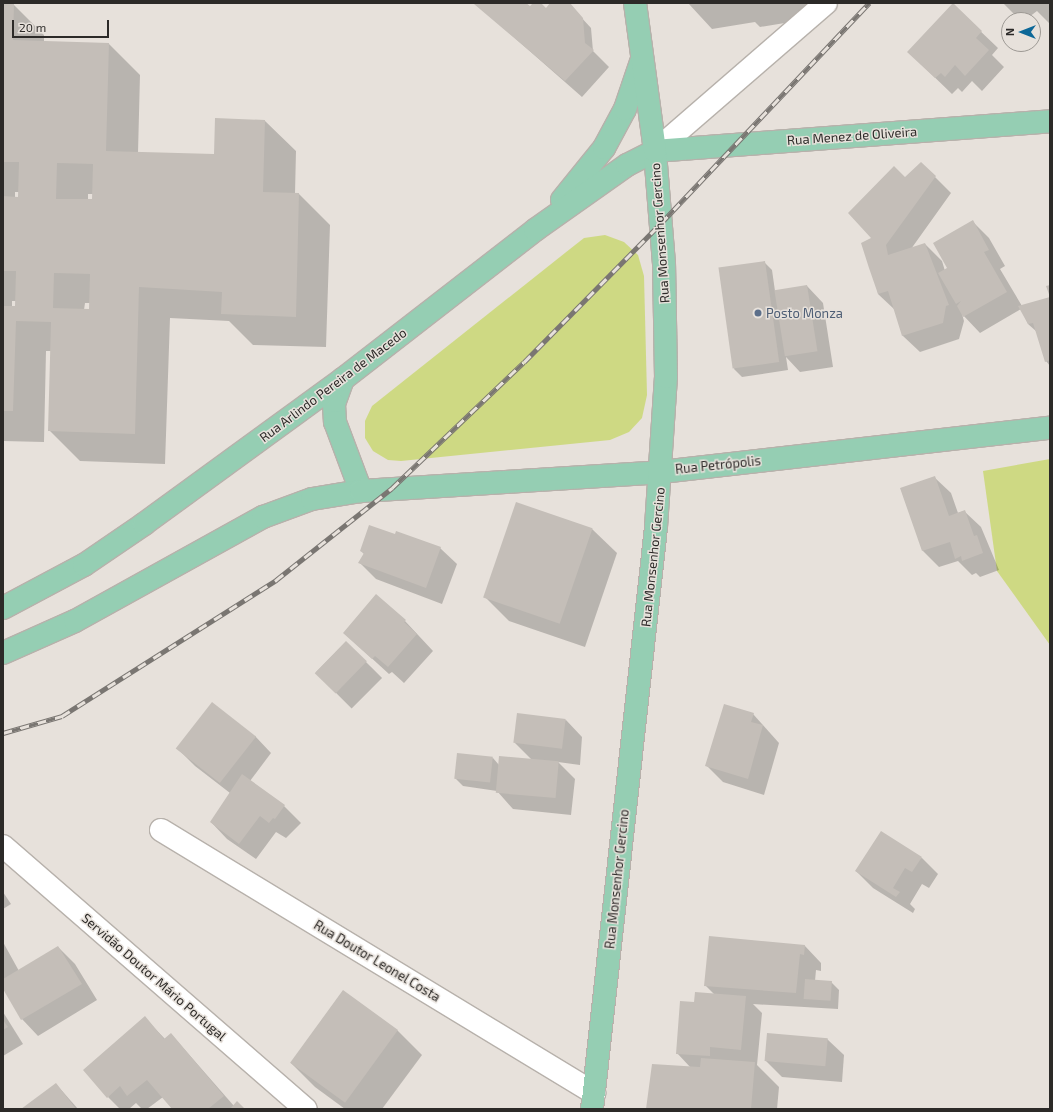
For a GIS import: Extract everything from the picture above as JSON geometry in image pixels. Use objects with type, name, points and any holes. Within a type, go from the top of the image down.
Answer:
[{"type":"main road","name":"Rua Monsenhor Gercino","points":[[593,1101],[661,472],[666,309],[655,151],[635,3]]},
{"type":"main road","points":[[536,230],[582,178],[604,148],[625,109],[642,57]]},
{"type":"main road","name":"Rua Menez de Oliveira","points":[[655,151],[1050,121]]},
{"type":"main road","name":"Rua Arlindo Pereira de Macedo","points":[[3,608],[84,564],[132,532],[344,379],[536,230],[627,165],[655,151]]},
{"type":"main road","points":[[3,653],[74,621],[263,517],[312,499],[361,491],[335,422],[334,404],[344,379]]},
{"type":"main road","name":"Rua Petrópolis","points":[[361,491],[661,472],[1050,428]]},
{"type":"street","points":[[655,151],[826,3]]},
{"type":"street","name":"Rua Doutor Leonel Costa","points":[[161,830],[593,1101]]},
{"type":"street","name":"Servidão Doutor Mário Portugal","points":[[3,846],[306,1109]]},
{"type":"green space","points":[[605,235],[624,242],[638,255],[644,276],[647,395],[642,418],[629,432],[610,440],[401,461],[388,460],[373,451],[365,438],[365,421],[372,406],[584,238]]},
{"type":"green space","points":[[1050,459],[1050,645],[997,571],[983,471]]},
{"type":"building","points":[[3,3],[14,3],[13,40],[109,43],[106,151],[214,154],[215,118],[265,120],[263,192],[299,193],[296,317],[221,314],[222,292],[139,287],[135,434],[48,431],[51,322],[16,321],[13,411],[3,411],[3,306],[15,306],[16,271],[3,271],[3,196],[18,197],[19,162],[3,162]],"holes":[[[57,163],[93,164],[92,199],[56,199]],[[54,273],[90,274],[89,309],[53,308]]]},
{"type":"building","points":[[526,3],[530,6],[533,3],[541,3],[546,8],[550,3],[570,3],[583,18],[585,43],[594,50],[565,81],[474,4]]},
{"type":"building","points":[[953,3],[982,31],[976,38],[989,50],[965,76],[955,65],[945,77],[941,73],[935,78],[907,52]]},
{"type":"building","points":[[921,162],[936,176],[886,245],[888,255],[925,243],[949,305],[946,306],[943,323],[902,336],[888,291],[878,294],[861,243],[871,238],[848,213],[894,166],[905,177]]},
{"type":"building","points":[[973,220],[989,250],[984,252],[1007,292],[963,317],[957,306],[961,301],[956,304],[938,273],[947,268],[933,243]]},
{"type":"building","points":[[765,261],[779,362],[733,369],[718,268]]},
{"type":"building","points":[[807,285],[817,351],[785,356],[774,290]]},
{"type":"building","points":[[1050,285],[1050,297],[1046,286]]},
{"type":"building","points":[[1050,297],[1050,360],[1045,362],[1033,323],[1028,324],[1018,306]]},
{"type":"building","points":[[935,476],[949,516],[965,510],[974,536],[977,535],[983,553],[962,561],[961,556],[955,559],[950,542],[922,551],[900,488]]},
{"type":"building","points":[[516,502],[593,528],[560,624],[483,597]]},
{"type":"building","points":[[369,525],[395,534],[396,531],[441,547],[426,588],[358,563],[364,553],[360,551]]},
{"type":"building","points":[[376,594],[406,620],[404,622],[417,634],[388,667],[375,656],[372,659],[343,633]]},
{"type":"building","points":[[346,641],[367,661],[336,694],[315,673]]},
{"type":"building","points":[[212,702],[256,736],[220,783],[176,748]]},
{"type":"building","points":[[724,704],[754,713],[751,722],[763,725],[748,779],[705,766]]},
{"type":"building","points":[[517,713],[566,719],[562,749],[513,743]]},
{"type":"building","points":[[457,753],[493,757],[490,783],[454,779]]},
{"type":"building","points":[[499,756],[559,761],[556,798],[496,793]]},
{"type":"building","points":[[242,774],[285,805],[275,819],[273,818],[269,823],[260,816],[239,844],[210,822]]},
{"type":"building","points":[[881,831],[922,857],[912,872],[905,868],[893,888],[900,892],[896,897],[855,871]]},
{"type":"building","points":[[709,936],[805,945],[804,955],[800,954],[796,993],[704,986]]},
{"type":"building","points":[[58,946],[82,984],[21,1020],[3,989],[3,979]]},
{"type":"building","points":[[805,979],[832,981],[831,1001],[804,999]]},
{"type":"building","points":[[343,990],[398,1030],[345,1103],[290,1063]]},
{"type":"building","points":[[695,992],[746,996],[741,1050],[710,1047],[710,1056],[676,1054],[680,1001],[694,1002]]},
{"type":"building","points":[[145,1016],[164,1039],[171,1033],[224,1096],[208,1109],[172,1109],[147,1080],[127,1096],[120,1086],[107,1098],[83,1070]]},
{"type":"building","points":[[3,1020],[8,1027],[3,1030]]},
{"type":"building","points":[[767,1033],[828,1038],[825,1066],[765,1061]]},
{"type":"building","points":[[701,1058],[755,1062],[751,1109],[646,1109],[652,1064],[700,1067]]},
{"type":"building","points":[[56,1083],[76,1109],[21,1109]]},
{"type":"building","points":[[237,1101],[245,1109],[230,1109]]},
{"type":"railway","points":[[3,733],[62,716],[276,580],[392,488],[524,362],[661,223],[869,3]]},
{"type":"place","name":"Posto Monza","points":[[758,313]]}]
